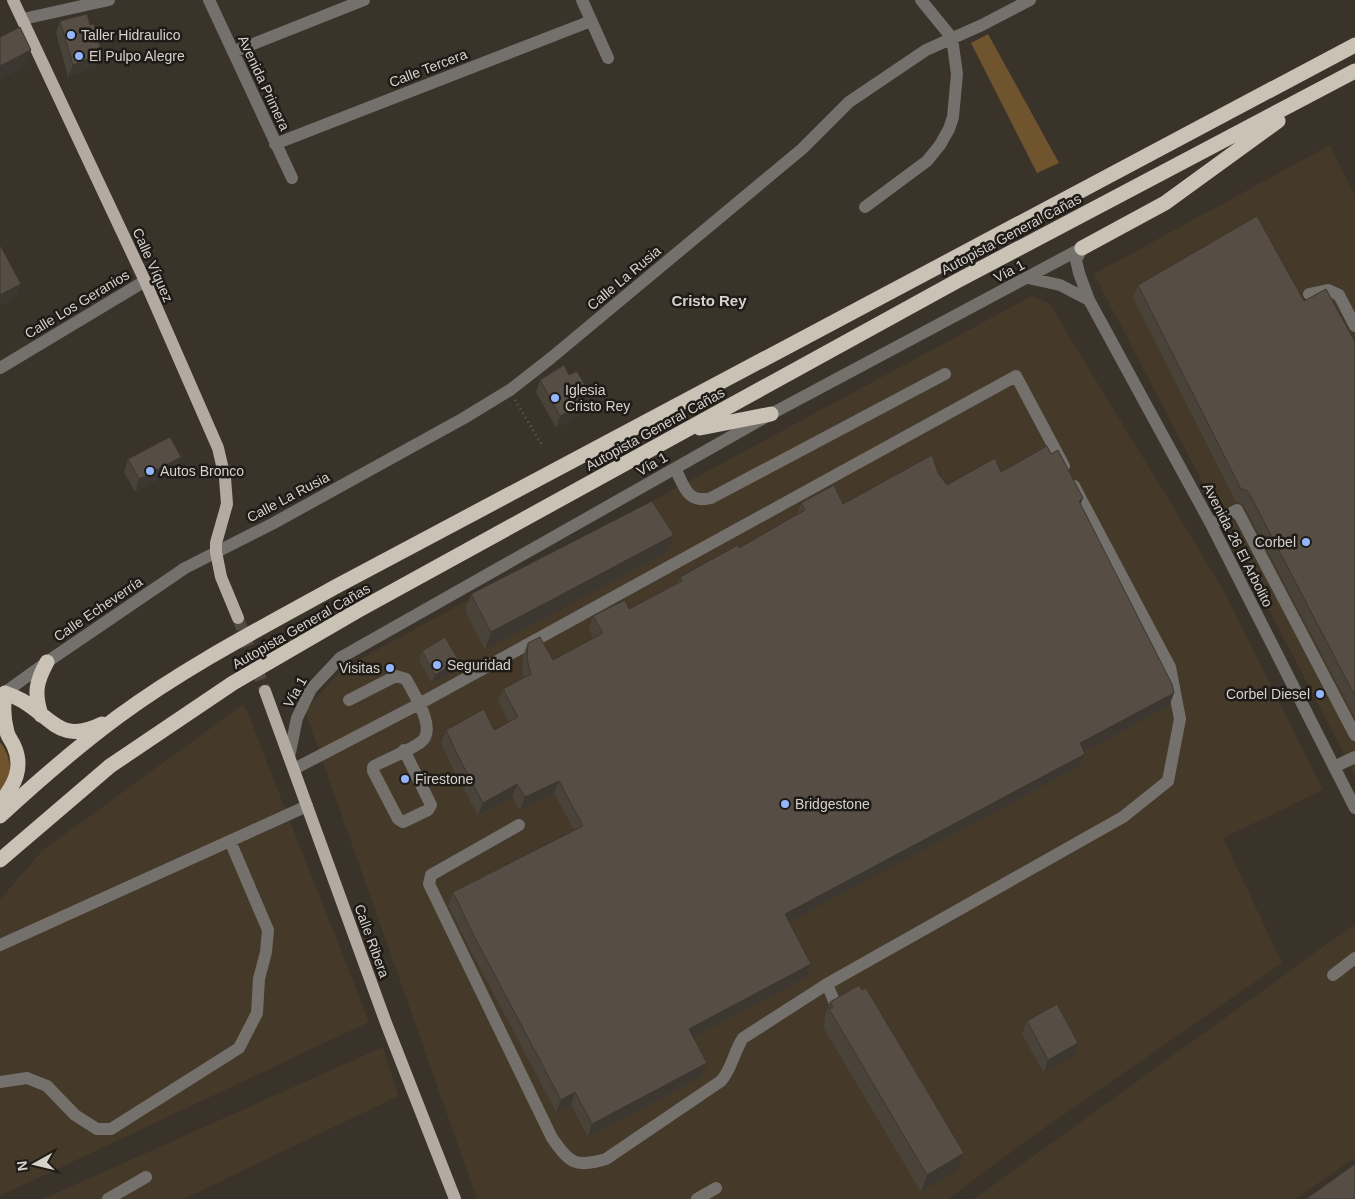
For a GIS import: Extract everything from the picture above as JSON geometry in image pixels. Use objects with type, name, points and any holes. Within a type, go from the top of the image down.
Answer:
[{"type":"highway","name":"Autopista General Cañas","points":[[0,816],[29,789],[118,716],[206,659],[337,586],[1355,45]]},
{"type":"highway","name":"Autopista General Cañas","points":[[0,860],[110,766],[233,683],[357,611],[957,281],[1355,71]]},
{"type":"highway","points":[[1082,248],[1165,203],[1327,86]]},
{"type":"highway","points":[[684,432],[771,414]]},
{"type":"highway","points":[[41,715],[37,703],[36,688],[48,662]]},
{"type":"highway","points":[[0,803],[10,791],[19,770],[14,746],[4,732],[3,694],[23,701],[53,725],[66,730],[81,732],[92,729],[118,716]]},
{"type":"main road","name":"Calle Víquez","points":[[13,0],[145,281],[218,448],[225,478],[227,504],[216,543],[216,552]]},
{"type":"main road","points":[[216,552],[221,577],[238,618]]},
{"type":"main road","name":"Calle Ribera","points":[[265,691],[386,1023],[455,1199]]},
{"type":"street","points":[[23,19],[109,0]]},
{"type":"street","name":"Avenida Primera","points":[[209,0],[292,178]]},
{"type":"street","points":[[233,52],[364,0]]},
{"type":"street","points":[[582,0],[608,58]]},
{"type":"street","points":[[865,206],[928,161],[949,129],[954,117],[957,86],[952,38],[921,0]]},
{"type":"street","name":"Calle La Rusia","points":[[216,552],[272,524],[455,423],[510,390],[552,358],[802,149],[849,102],[926,50],[982,25],[1030,0]]},
{"type":"street","name":"Calle Tercera","points":[[276,144],[591,21]]},
{"type":"street","name":"Vía 1","points":[[289,756],[297,718],[311,689],[340,658],[771,414],[1082,248]]},
{"type":"street","name":"Avenida 26 El Arbolito","points":[[1082,248],[1076,260],[1078,273],[1088,300],[1211,524],[1355,808]]},
{"type":"street","points":[[1028,278],[1060,285],[1088,300]]},
{"type":"street","name":"Calle Los Geranios","points":[[0,368],[145,281]]},
{"type":"street","points":[[1309,294],[1328,290],[1339,295],[1355,326]]},
{"type":"street","points":[[675,468],[690,495],[696,499],[711,498],[946,374]]},
{"type":"street","points":[[294,769],[419,704],[1016,376],[1170,668],[1180,719],[1168,781],[1123,817],[827,984],[743,1038],[737,1046],[726,1076],[721,1081],[606,1159],[590,1164],[577,1164],[565,1156],[552,1138],[429,884],[431,875],[519,825]]},
{"type":"street","points":[[1211,524],[1238,510],[1355,735]]},
{"type":"street","name":"Calle Echeverría","points":[[3,694],[186,568],[216,552]]},
{"type":"street","points":[[349,700],[396,676],[401,676],[406,679],[428,723],[427,734],[422,742],[404,750],[373,767],[373,771],[398,819],[403,822],[428,810],[431,805],[404,750]]},
{"type":"street","points":[[1334,767],[1355,757]]},
{"type":"street","points":[[1342,783],[1355,797]]},
{"type":"street","points":[[0,945],[307,806]]},
{"type":"street","points":[[0,1082],[27,1078],[47,1086],[75,1115],[97,1129],[111,1129],[239,1048],[257,1013],[259,979],[266,952],[268,930],[230,841]]},
{"type":"street","points":[[1333,975],[1355,958]]},
{"type":"street","points":[[827,984],[834,1001]]},
{"type":"street","points":[[108,1199],[146,1176]]},
{"type":"street","points":[[697,1199],[716,1188]]},
{"type":"path","points":[[510,390],[542,445]]},
{"type":"shaded area","points":[[988,34],[1059,163],[1037,173],[971,43]]},
{"type":"shaded area","name":"Corbel","points":[[1330,145],[1355,196],[1355,775],[1094,274]]},
{"type":"shaded area","name":"Bridgestone","points":[[1032,296],[1049,303],[1224,591],[1323,790],[1223,838],[1282,963],[1033,1136],[948,1199],[477,1199],[305,711],[343,668]]},
{"type":"shaded area","points":[[244,704],[369,1022],[0,1196],[0,899],[43,850]]},
{"type":"shaded area","points":[[0,742],[7,754],[10,774],[0,792]]},
{"type":"shaded area","points":[[1355,924],[1355,1158],[1295,1199],[974,1199]]},
{"type":"shaded area","points":[[383,1047],[398,1096],[184,1199],[43,1199]]},
{"type":"building","points":[[87,14],[90,25],[94,24],[102,53],[73,65],[60,21]]},
{"type":"building","points":[[20,27],[31,50],[0,66],[0,37]]},
{"type":"building","name":"Corbel","points":[[1257,216],[1304,301],[1326,289],[1355,342],[1355,696],[1249,493],[1241,489],[1138,285]]},
{"type":"building","points":[[0,245],[21,284],[0,295]]},
{"type":"building","points":[[564,365],[569,375],[577,371],[586,387],[578,392],[584,403],[560,416],[540,380]]},
{"type":"building","points":[[170,437],[181,457],[139,479],[128,459]]},
{"type":"building","name":"Bridgestone","points":[[1047,446],[1051,454],[1058,450],[1083,498],[1079,501],[1172,684],[1174,693],[1080,743],[1085,754],[785,914],[811,964],[689,1029],[707,1063],[592,1124],[575,1092],[561,1100],[474,936],[453,892],[583,826],[559,781],[525,797],[517,784],[483,803],[446,730],[484,709],[494,730],[518,717],[503,689],[531,674],[527,659],[528,643],[540,637],[553,660],[603,633],[593,616],[625,600],[629,609],[682,581],[680,577],[738,545],[739,548],[805,510],[801,503],[834,485],[843,504],[932,455],[938,473],[947,485],[995,458],[1001,472]]},
{"type":"building","points":[[652,501],[674,535],[491,632],[471,594]]},
{"type":"building","points":[[445,637],[459,661],[435,675],[422,651]]},
{"type":"building","points":[[859,985],[862,990],[866,988],[964,1153],[927,1175],[829,1009],[833,1007],[830,1002]]},
{"type":"building","points":[[1057,1004],[1078,1043],[1048,1060],[1027,1021]]},
{"type":"building","points":[[1355,1164],[1355,1199],[1306,1199]]},
{"type":"tunnel","points":[[238,618],[265,691]]},
{"type":"place","name":"Taller Hidraulico","points":[[71,35]]},
{"type":"place","name":"El Pulpo Alegre","points":[[79,56]]},
{"type":"place","name":"Iglesia Cristo Rey","points":[[555,398]]},
{"type":"place","name":"Autos Bronco","points":[[150,471]]},
{"type":"place","name":"Corbel","points":[[1306,542]]},
{"type":"place","name":"Seguridad","points":[[437,665]]},
{"type":"place","name":"Visitas","points":[[390,668]]},
{"type":"place","name":"Corbel Diesel","points":[[1320,694]]},
{"type":"place","name":"Firestone","points":[[405,779]]},
{"type":"place","name":"Bridgestone","points":[[785,804]]},
{"type":"district","name":"Cristo Rey","points":[[709,300]]}]
